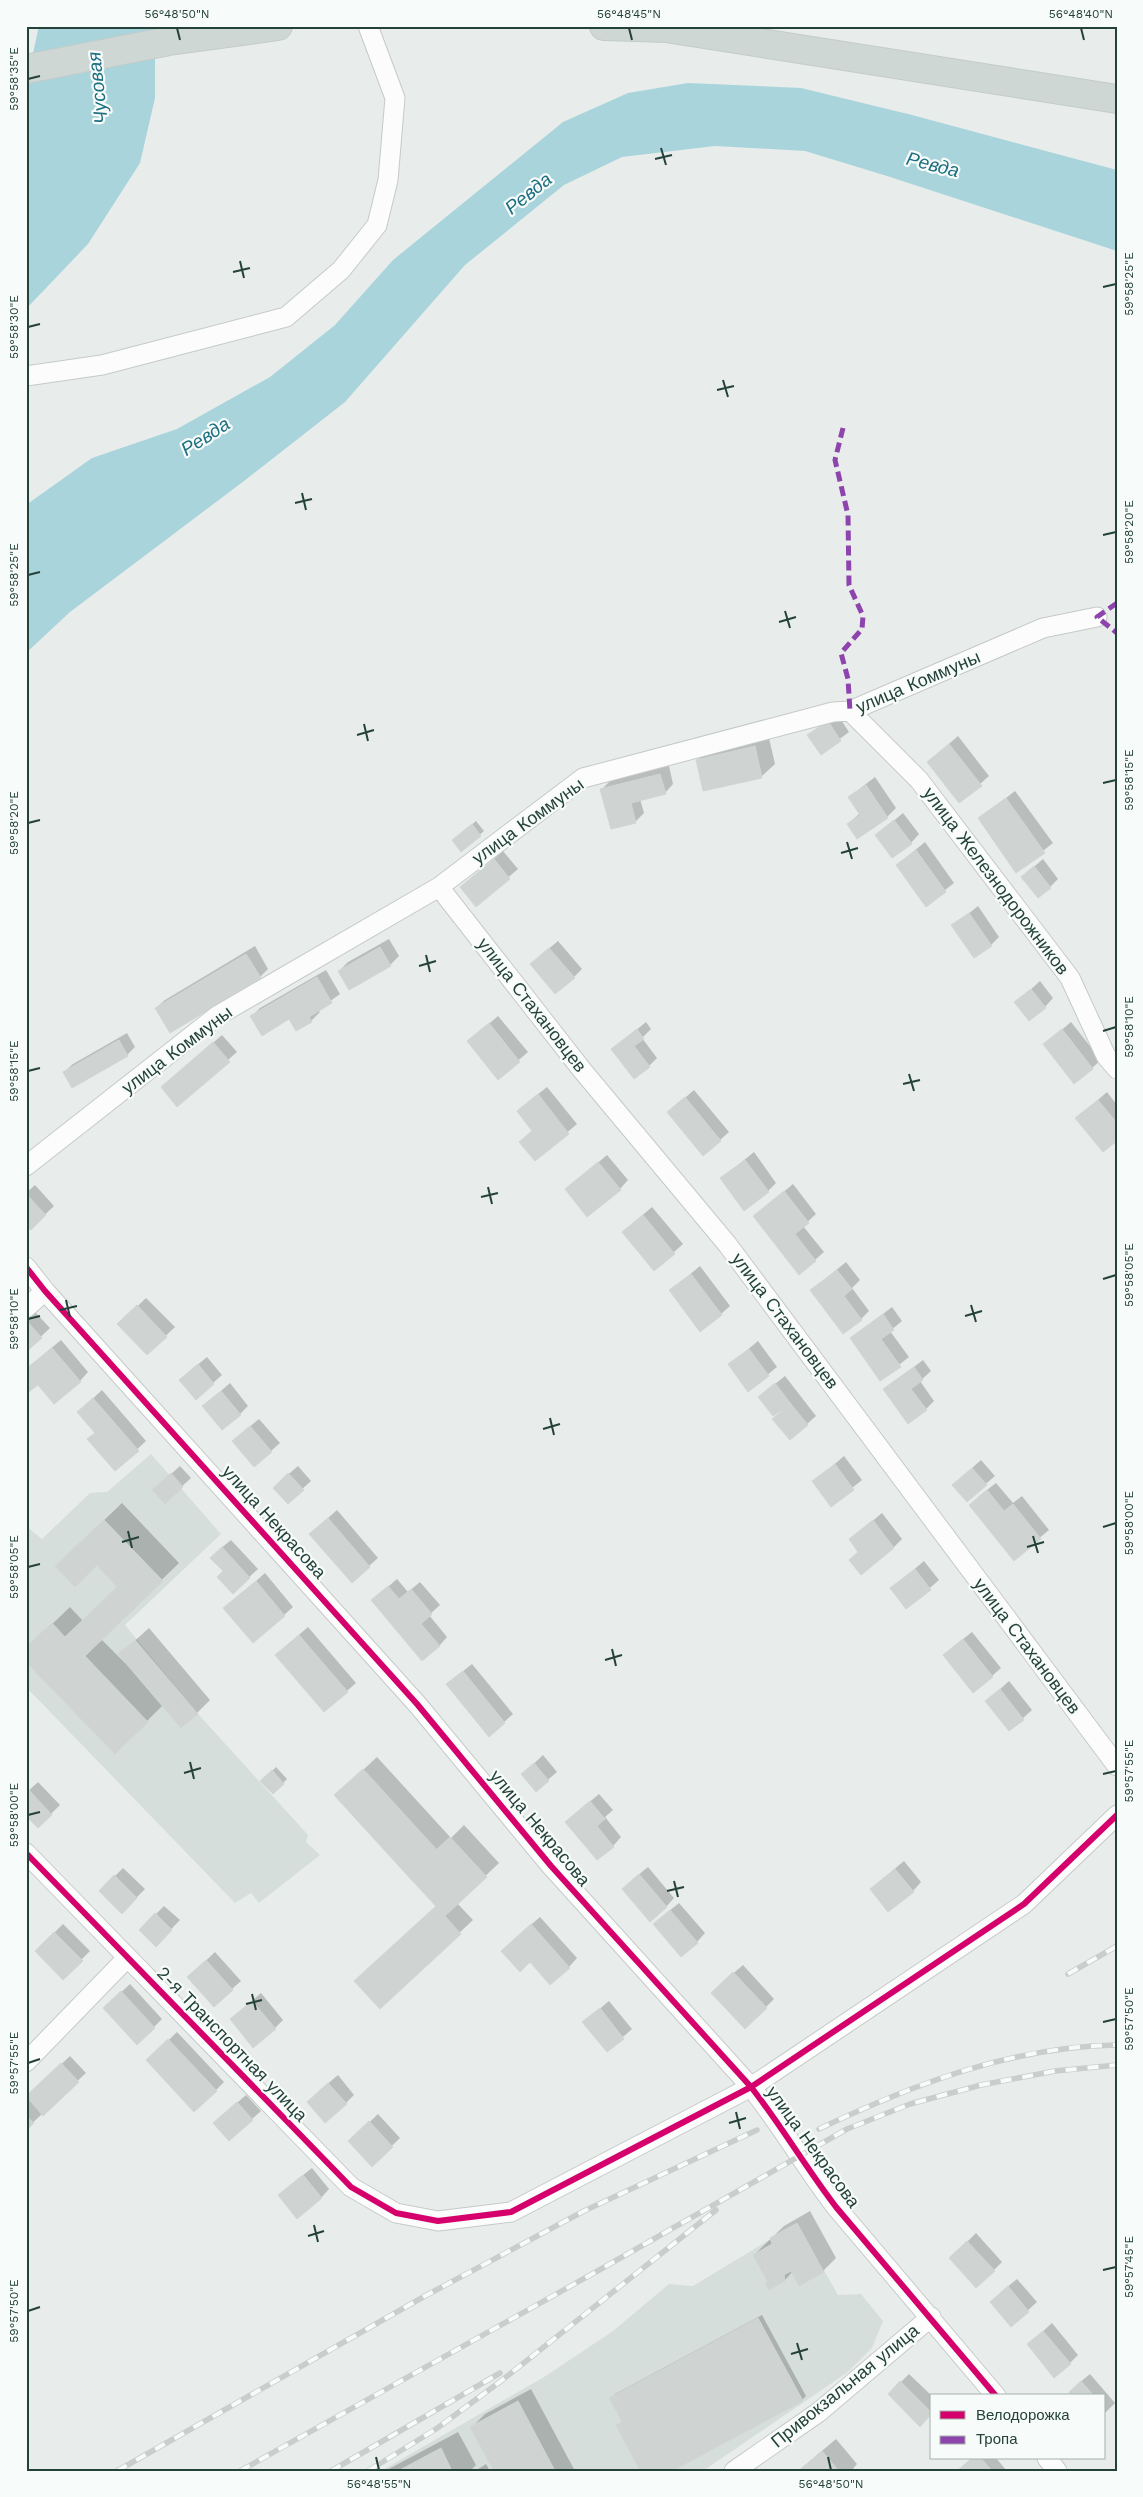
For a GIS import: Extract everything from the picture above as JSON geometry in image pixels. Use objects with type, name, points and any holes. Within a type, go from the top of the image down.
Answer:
[{"type":"main road","points":[[604,26],[666,28],[1117,99]]},
{"type":"main road","points":[[26,69],[169,41],[266,28]]},
{"type":"street","points":[[26,376],[102,365],[286,317],[341,270],[377,225],[388,180],[395,98],[368,26]]},
{"type":"street","name":"улица Коммуны","points":[[26,1166],[217,1016],[439,887],[583,778],[833,712],[850,711],[1043,628],[1097,617]]},
{"type":"street","name":"улица Железнодорожников","points":[[850,711],[919,780],[1070,978],[1106,1056],[1117,1069]]},
{"type":"street","name":"улица Стахановцев","points":[[439,887],[582,1070],[727,1244],[1117,1766]]},
{"type":"street","points":[[26,1267],[45,1291],[26,1308]]},
{"type":"street","name":"улица Некрасова","points":[[45,1291],[417,1704],[551,1866],[750,2087],[777,2120],[803,2163],[836,2207],[994,2394]]},
{"type":"street","name":"2-я Транспортная улица","points":[[26,1853],[351,2188],[396,2213],[438,2221],[511,2212],[750,2087],[1024,1904],[1117,1815]]},
{"type":"street","points":[[26,2062],[127,1958]]},
{"type":"street","name":"Привокзальная улица","points":[[734,2471],[819,2412],[931,2317]]},
{"type":"street","points":[[1049,2460],[1057,2471]]},
{"type":"shaded area","points":[[151,1454],[221,1534],[125,1625],[200,1716],[308,1835],[306,1842],[320,1855],[259,1903],[251,1893],[235,1903],[26,1687],[26,1526],[42,1539],[90,1493],[107,1492]]},
{"type":"shaded area","points":[[797,2223],[838,2295],[861,2294],[883,2321],[872,2348],[848,2372],[703,2471],[381,2471],[544,2377],[613,2331],[669,2284],[693,2286]]},
{"type":"water","name":"Чусовая","points":[[39,26],[155,26],[155,98],[140,163],[88,244],[26,309],[26,85]]},
{"type":"water","name":"Ревда","points":[[688,83],[801,88],[912,115],[1117,170],[1117,251],[805,151],[715,146],[622,157],[564,185],[465,265],[345,402],[70,612],[26,653],[26,505],[92,458],[177,429],[270,377],[335,325],[393,260],[563,122],[628,93]]},
{"type":"building","points":[[828,721],[841,741],[821,755],[807,735]]},
{"type":"building","points":[[949,744],[982,786],[959,803],[927,762]]},
{"type":"building","points":[[755,746],[762,778],[703,791],[696,760]]},
{"type":"building","points":[[660,774],[666,794],[631,803],[636,823],[611,829],[600,789]]},
{"type":"building","points":[[866,785],[888,818],[857,839],[847,824],[860,815],[848,797]]},
{"type":"building","points":[[1006,798],[1045,853],[1016,873],[978,818]]},
{"type":"building","points":[[894,820],[912,844],[892,858],[875,835]]},
{"type":"building","points":[[472,824],[481,836],[461,852],[452,840]]},
{"type":"building","points":[[916,850],[946,892],[926,907],[896,865]]},
{"type":"building","points":[[494,859],[510,879],[476,907],[460,887]]},
{"type":"building","points":[[1034,866],[1051,888],[1038,898],[1021,877]]},
{"type":"building","points":[[969,913],[992,946],[974,958],[951,925]]},
{"type":"building","points":[[380,947],[391,966],[349,990],[338,971]]},
{"type":"building","points":[[549,948],[575,978],[555,994],[530,964]]},
{"type":"building","points":[[246,954],[261,978],[170,1033],[155,1008]]},
{"type":"building","points":[[317,977],[332,1003],[309,1017],[312,1022],[296,1031],[289,1019],[262,1036],[250,1016]]},
{"type":"building","points":[[1031,989],[1046,1008],[1029,1021],[1014,1002]]},
{"type":"building","points":[[489,1023],[520,1062],[498,1080],[467,1041]]},
{"type":"building","points":[[637,1029],[644,1039],[634,1046],[650,1067],[634,1079],[611,1049]]},
{"type":"building","points":[[1062,1029],[1093,1069],[1074,1084],[1043,1044]]},
{"type":"building","points":[[119,1040],[128,1056],[72,1088],[63,1072]]},
{"type":"building","points":[[213,1042],[230,1062],[177,1107],[161,1087]]},
{"type":"building","points":[[538,1094],[569,1134],[535,1161],[519,1142],[532,1131],[517,1111]]},
{"type":"building","points":[[685,1097],[721,1141],[703,1156],[667,1112]]},
{"type":"building","points":[[1098,1100],[1117,1123],[1117,1141],[1103,1152],[1075,1118]]},
{"type":"building","points":[[745,1160],[769,1192],[744,1211],[720,1178]]},
{"type":"building","points":[[598,1162],[621,1190],[587,1217],[565,1189]]},
{"type":"building","points":[[784,1191],[809,1223],[795,1234],[816,1261],[799,1275],[753,1216]]},
{"type":"building","points":[[26,1194],[46,1215],[31,1230],[26,1225]]},
{"type":"building","points":[[643,1215],[675,1254],[654,1271],[622,1232]]},
{"type":"building","points":[[837,1270],[852,1289],[844,1296],[862,1320],[843,1334],[810,1290]]},
{"type":"building","points":[[691,1274],[722,1315],[700,1332],[669,1290]]},
{"type":"building","points":[[137,1305],[167,1337],[147,1355],[117,1324]]},
{"type":"building","points":[[883,1314],[894,1330],[881,1339],[901,1367],[880,1381],[850,1338]]},
{"type":"building","points":[[26,1320],[42,1338],[26,1352]]},
{"type":"building","points":[[52,1348],[81,1382],[54,1404],[38,1385],[26,1394],[26,1369]]},
{"type":"building","points":[[749,1349],[769,1376],[748,1392],[728,1364]]},
{"type":"building","points":[[198,1364],[214,1384],[196,1400],[179,1380]]},
{"type":"building","points":[[914,1367],[923,1380],[911,1389],[927,1410],[908,1424],[883,1389]]},
{"type":"building","points":[[775,1383],[791,1404],[773,1416],[758,1397]]},
{"type":"building","points":[[221,1391],[241,1415],[222,1430],[202,1406]]},
{"type":"building","points":[[93,1398],[139,1451],[115,1471],[87,1439],[95,1433],[77,1412]]},
{"type":"building","points":[[791,1404],[808,1425],[790,1440],[772,1419]]},
{"type":"building","points":[[250,1426],[272,1452],[254,1467],[232,1441]]},
{"type":"building","points":[[835,1464],[854,1490],[831,1507],[812,1481]]},
{"type":"building","points":[[972,1468],[987,1485],[967,1502],[952,1485]]},
{"type":"building","points":[[171,1473],[183,1487],[165,1504],[152,1490]]},
{"type":"building","points":[[288,1473],[304,1490],[288,1504],[273,1488]]},
{"type":"building","points":[[987,1490],[1004,1511],[1013,1504],[1041,1539],[1014,1561],[969,1505]]},
{"type":"building","points":[[328,1518],[370,1567],[352,1583],[309,1534]]},
{"type":"building","points":[[104,1520],[163,1581],[85,1656],[148,1722],[115,1754],[26,1662],[26,1647],[52,1623],[65,1637],[117,1587],[97,1565],[75,1587],[55,1566]]},
{"type":"building","points":[[873,1520],[894,1548],[861,1575],[849,1560],[858,1552],[849,1539]]},
{"type":"building","points":[[222,1547],[250,1578],[233,1594],[217,1577],[223,1571],[210,1558]]},
{"type":"building","points":[[915,1569],[931,1590],[906,1609],[890,1588]]},
{"type":"building","points":[[256,1581],[285,1616],[253,1643],[223,1608]]},
{"type":"building","points":[[388,1586],[399,1599],[411,1589],[432,1614],[421,1624],[440,1646],[422,1661],[371,1600]]},
{"type":"building","points":[[299,1635],[348,1692],[324,1712],[275,1655]]},
{"type":"building","points":[[963,1639],[993,1677],[973,1693],[943,1655]]},
{"type":"building","points":[[135,1640],[198,1714],[181,1728],[118,1654]]},
{"type":"building","points":[[463,1671],[505,1723],[489,1737],[446,1684]]},
{"type":"building","points":[[1000,1689],[1024,1720],[1009,1731],[985,1701]]},
{"type":"building","points":[[534,1763],[549,1781],[536,1792],[521,1774]]},
{"type":"building","points":[[363,1769],[437,1850],[408,1876],[334,1795]]},
{"type":"building","points":[[272,1770],[284,1784],[273,1794],[260,1781]]},
{"type":"building","points":[[29,1790],[52,1815],[38,1828],[26,1816],[26,1792]]},
{"type":"building","points":[[590,1801],[605,1819],[597,1826],[614,1847],[597,1860],[565,1822]]},
{"type":"building","points":[[450,1837],[487,1877],[445,1916],[408,1876]]},
{"type":"building","points":[[895,1869],[914,1892],[888,1912],[870,1889]]},
{"type":"building","points":[[639,1874],[667,1907],[650,1922],[622,1889]]},
{"type":"building","points":[[114,1875],[137,1898],[122,1914],[99,1891]]},
{"type":"building","points":[[436,1906],[461,1934],[380,2009],[354,1981]]},
{"type":"building","points":[[670,1910],[698,1943],[681,1957],[653,1924]]},
{"type":"building","points":[[155,1913],[172,1930],[156,1947],[139,1930]]},
{"type":"building","points":[[531,1924],[570,1968],[550,1985],[530,1962],[520,1972],[501,1951]]},
{"type":"building","points":[[54,1932],[83,1961],[63,1980],[35,1951]]},
{"type":"building","points":[[206,1960],[233,1990],[214,2007],[187,1977]]},
{"type":"building","points":[[733,1972],[767,2008],[745,2029],[711,1993]]},
{"type":"building","points":[[121,1991],[155,2028],[137,2045],[103,2008]]},
{"type":"building","points":[[252,2001],[276,2029],[253,2048],[230,2019]]},
{"type":"building","points":[[600,2008],[624,2039],[607,2052],[582,2022]]},
{"type":"building","points":[[168,2039],[217,2091],[194,2112],[146,2060]]},
{"type":"building","points":[[61,2063],[79,2082],[43,2116],[26,2096]]},
{"type":"building","points":[[328,2083],[347,2104],[325,2123],[307,2102]]},
{"type":"building","points":[[237,2102],[253,2120],[229,2141],[213,2123]]},
{"type":"building","points":[[26,2116],[34,2123],[26,2131]]},
{"type":"building","points":[[369,2121],[393,2147],[372,2167],[348,2141]]},
{"type":"building","points":[[303,2175],[322,2198],[297,2219],[278,2195]]},
{"type":"building","points":[[797,2223],[824,2272],[799,2286],[791,2271],[784,2275],[785,2281],[769,2290],[765,2283],[768,2282],[753,2255],[772,2244],[770,2238]]},
{"type":"building","points":[[967,2241],[995,2271],[976,2288],[949,2258]]},
{"type":"building","points":[[1008,2286],[1029,2312],[1011,2327],[990,2302]]},
{"type":"building","points":[[758,2318],[803,2401],[672,2471],[640,2471],[616,2425],[622,2422],[609,2398]]},
{"type":"building","points":[[1043,2331],[1071,2364],[1054,2378],[1027,2344]]},
{"type":"building","points":[[900,2381],[930,2411],[930,2415],[920,2427],[888,2394]]},
{"type":"building","points":[[1081,2381],[1092,2394],[1070,2394],[1069,2392]]},
{"type":"building","points":[[518,2401],[555,2471],[494,2471],[470,2427]]},
{"type":"building","points":[[441,2448],[452,2471],[398,2471]]},
{"type":"building","points":[[822,2451],[839,2471],[799,2471]]},
{"type":"building","points":[[970,2460],[983,2460],[992,2471],[957,2471]]},
{"type":"railway","points":[[1068,1974],[1117,1946]]},
{"type":"railway","points":[[819,2129],[891,2097],[964,2071],[1039,2053],[1077,2047],[1117,2045]]},
{"type":"railway","points":[[240,2471],[847,2129],[910,2104],[981,2085],[1055,2071],[1117,2065]]},
{"type":"railway","points":[[117,2471],[425,2296],[584,2211],[757,2130]]},
{"type":"railway","points":[[368,2471],[436,2429],[501,2381],[716,2210]]},
{"type":"railway","points":[[331,2471],[500,2373]]},
{"type":"marked path","points":[[843,428],[835,460],[848,515],[849,585],[863,616],[862,629],[841,653],[848,679],[850,711]]},
{"type":"marked path","points":[[1117,603],[1097,617],[1117,633]]},
{"type":"cycle path","points":[[26,1267],[45,1291],[417,1704],[551,1866],[751,2087],[836,2207],[994,2394]]},
{"type":"cycle path","points":[[26,1853],[351,2187],[396,2213],[438,2221],[511,2212],[751,2087],[1024,1904],[1117,1815]]}]
